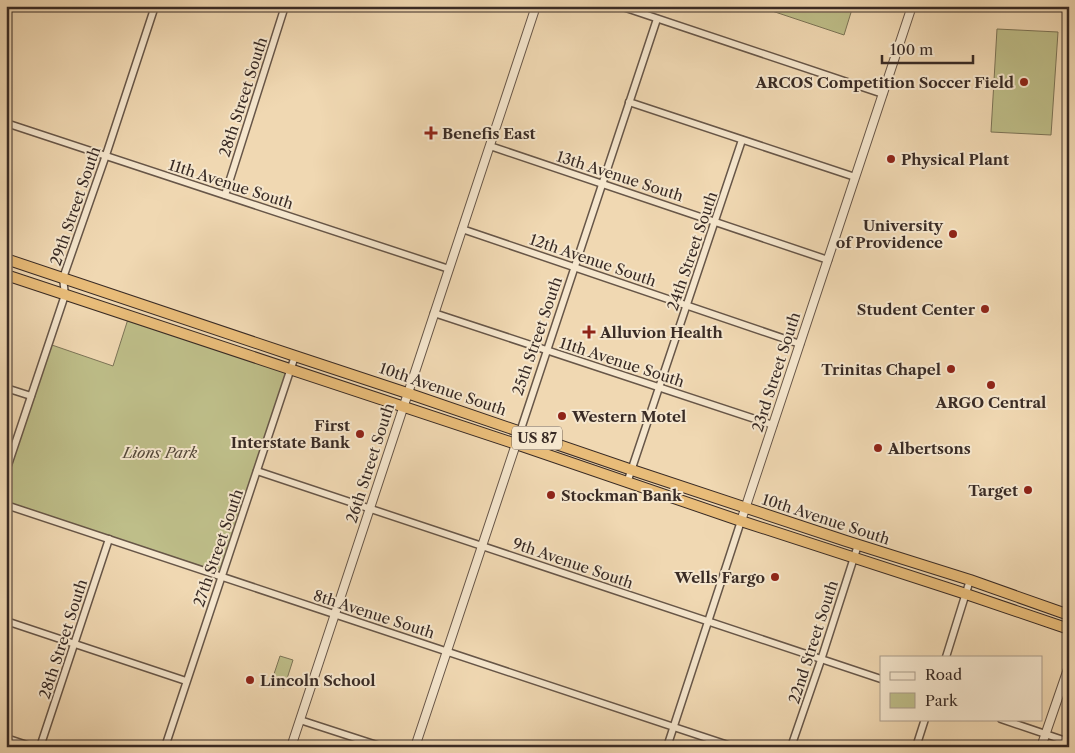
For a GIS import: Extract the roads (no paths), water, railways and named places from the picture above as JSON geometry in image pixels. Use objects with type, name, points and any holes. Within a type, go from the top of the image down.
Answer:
[{"type":"highway","name":"10th Avenue South","points":[[6,259],[745,508],[970,580],[1069,615]]},
{"type":"highway","name":"10th Avenue South","points":[[6,275],[1069,629]]},
{"type":"street","name":"29th Street South","points":[[6,471],[65,295],[63,278],[155,6]]},
{"type":"street","name":"28th Street South","points":[[225,195],[285,6]]},
{"type":"street","name":"26th Street South","points":[[291,747],[536,6]]},
{"type":"street","points":[[620,6],[883,94]]},
{"type":"street","name":"23rd Street South","points":[[667,747],[912,6]]},
{"type":"street","name":"25th Street South","points":[[415,747],[657,19]]},
{"type":"street","points":[[629,102],[855,177]]},
{"type":"street","name":"11th Avenue South","points":[[6,122],[449,269]]},
{"type":"street","name":"24th Street South","points":[[627,483],[742,140]]},
{"type":"street","name":"13th Avenue South","points":[[490,146],[828,260]]},
{"type":"street","name":"12th Avenue South","points":[[462,229],[800,344]]},
{"type":"street","name":"11th Avenue South","points":[[434,313],[773,425]]},
{"type":"street","name":"27th Street South","points":[[165,747],[295,356]]},
{"type":"street","points":[[6,388],[31,396]]},
{"type":"street","name":"9th Avenue South","points":[[257,471],[880,680]]},
{"type":"street","name":"8th Avenue South","points":[[6,505],[734,747]]},
{"type":"street","name":"28th Street South","points":[[40,747],[109,539]]},
{"type":"street","name":"22nd Street South","points":[[791,747],[858,545]]},
{"type":"street","points":[[946,656],[970,580]]},
{"type":"street","points":[[6,621],[186,681]]},
{"type":"street","points":[[1042,747],[1069,666]]},
{"type":"street","points":[[300,720],[383,747]]},
{"type":"street","points":[[916,747],[925,720]]},
{"type":"street","points":[[1004,720],[1069,742]]},
{"type":"street","points":[[6,738],[33,747]]},
{"type":"place","name":"ARCOS Competition Soccer Field","points":[[1024,82]]},
{"type":"place","name":"Benefis East","points":[[431,133]]},
{"type":"place","name":"Physical Plant","points":[[891,159]]},
{"type":"place","name":"University of Providence","points":[[953,234]]},
{"type":"place","name":"Student Center","points":[[985,309]]},
{"type":"place","name":"Alluvion Health","points":[[589,332]]},
{"type":"place","name":"Trinitas Chapel","points":[[951,369]]},
{"type":"place","name":"ARGO Central","points":[[991,385]]},
{"type":"place","name":"Western Motel","points":[[562,416]]},
{"type":"place","name":"First Interstate Bank","points":[[360,434]]},
{"type":"place","name":"Albertsons","points":[[878,448]]},
{"type":"place","name":"Target","points":[[1028,490]]},
{"type":"place","name":"Stockman Bank","points":[[551,495]]},
{"type":"place","name":"Wells Fargo","points":[[775,577]]},
{"type":"place","name":"Lincoln School","points":[[250,680]]},
{"type":"park label","name":"Lions Park","points":[[160,452]]}]
